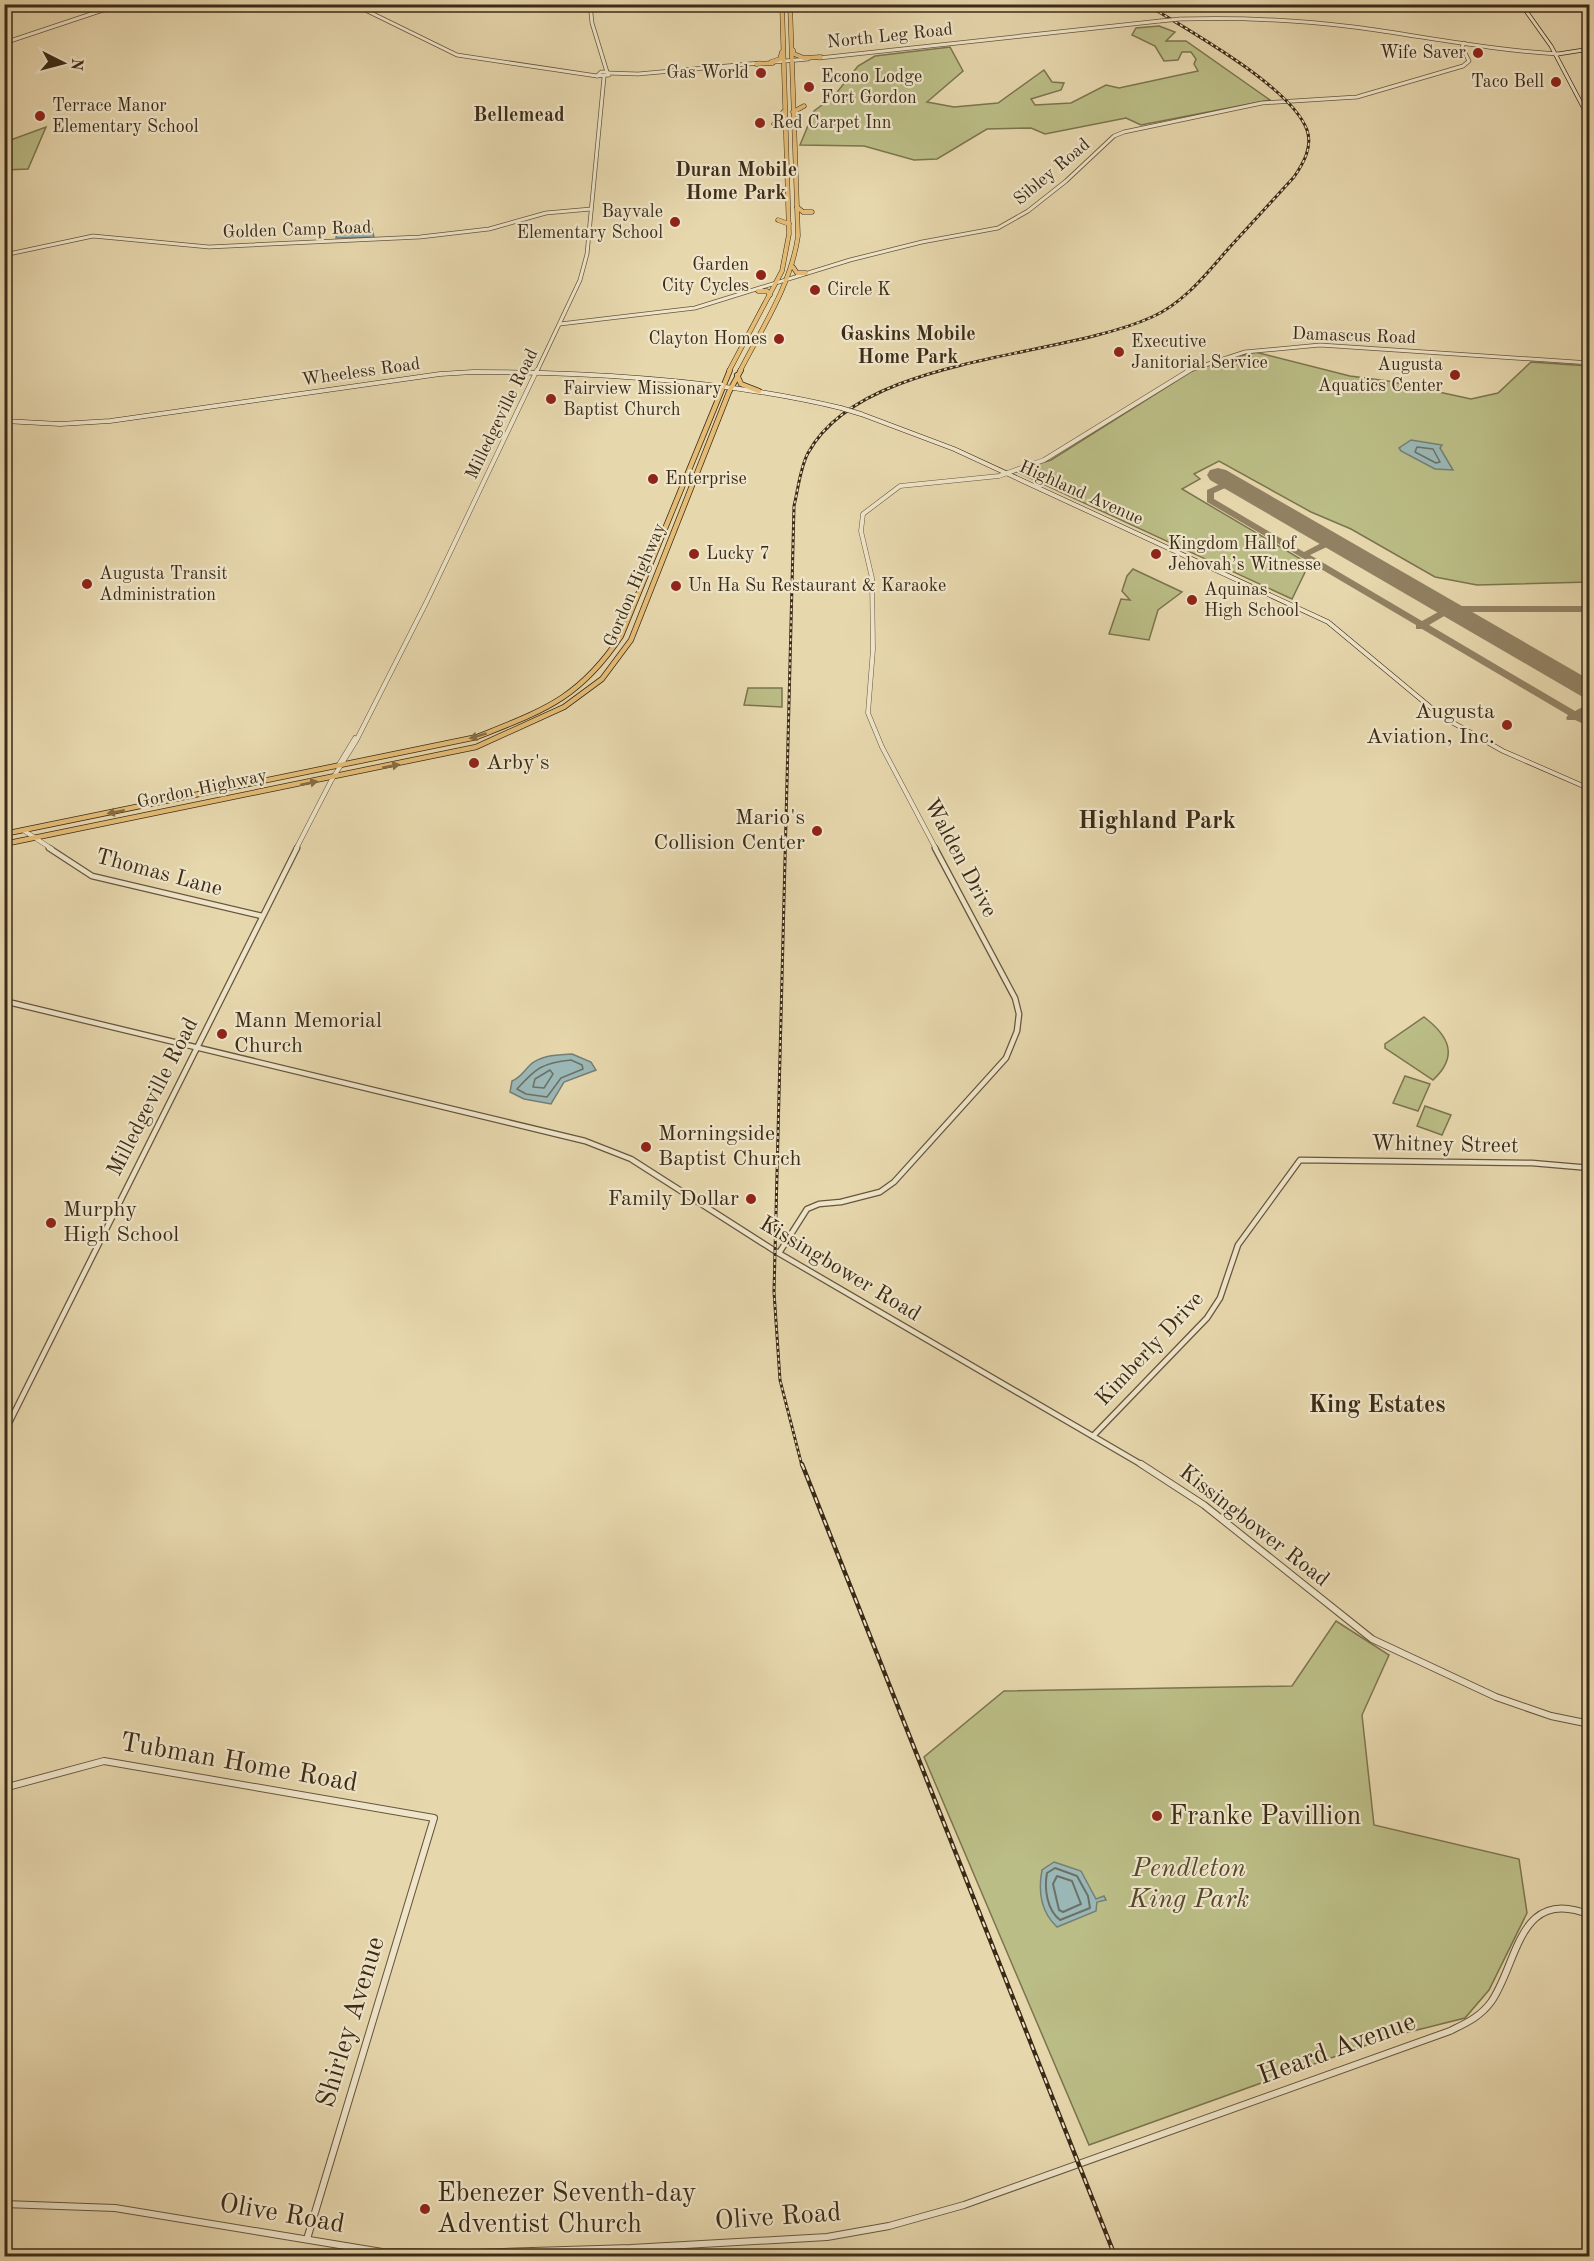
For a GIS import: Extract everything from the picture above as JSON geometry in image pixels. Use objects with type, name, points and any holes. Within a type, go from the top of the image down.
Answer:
[{"type":"highway","name":"Gordon Highway","points":[[4,834],[443,745],[495,731],[552,706],[594,673],[621,636],[723,385],[770,296],[787,258],[789,224],[782,4]]},
{"type":"highway","name":"Gordon Highway","points":[[4,844],[476,747],[550,717],[580,698],[604,677],[630,640],[737,374],[787,281],[793,265],[798,241],[790,4]]},
{"type":"highway","points":[[771,62],[782,57],[783,37]]},
{"type":"highway","points":[[791,43],[796,55],[821,57]]},
{"type":"highway","points":[[791,70],[795,64],[806,59]]},
{"type":"highway","points":[[756,64],[778,63],[784,69]]},
{"type":"highway","points":[[785,97],[783,118],[774,124],[783,123],[786,128]]},
{"type":"highway","points":[[792,105],[804,106],[793,112]]},
{"type":"highway","points":[[797,207],[803,212],[812,212]]},
{"type":"highway","points":[[777,220],[789,224]]},
{"type":"highway","points":[[793,265],[796,272],[806,273]]},
{"type":"highway","points":[[758,291],[766,291],[770,296]]},
{"type":"highway","points":[[737,374],[741,384],[759,391]]},
{"type":"highway","points":[[46,844],[55,834]]},
{"type":"main road","points":[[1521,4],[1539,23],[1558,54],[1590,120]]},
{"type":"main road","points":[[1558,54],[1590,49]]},
{"type":"main road","name":"Wheeless Road","points":[[4,421],[60,424],[110,421],[428,376],[480,371],[723,385]]},
{"type":"main road","name":"Highland Avenue","points":[[723,385],[841,408],[903,428],[1328,622],[1367,651],[1423,703],[1532,766],[1590,789]]},
{"type":"street","points":[[4,43],[121,4]]},
{"type":"street","name":"North Leg Road","points":[[353,4],[456,55],[582,74],[618,75],[756,64],[1180,19],[1242,18],[1304,21],[1530,53],[1558,54]]},
{"type":"street","points":[[590,4],[592,23],[607,75]]},
{"type":"street","name":"Sibley Road","points":[[560,324],[679,311],[758,291],[806,273],[922,242],[998,228],[1028,212],[1066,181],[1114,136],[1124,132],[1262,104],[1357,97],[1463,66],[1469,61],[1462,47],[1464,43]]},
{"type":"street","points":[[599,74],[603,65]]},
{"type":"street","name":"Milledgeville Road","points":[[4,1433],[262,916],[431,593],[560,324],[586,261],[601,83],[599,74]]},
{"type":"street","name":"Milledgeville Road","points":[[601,83],[607,75]]},
{"type":"street","name":"Golden Camp Road","points":[[4,255],[93,236],[209,247],[420,237],[489,229],[546,213],[591,209]]},
{"type":"street","name":"Damascus Road","points":[[1005,473],[1019,466],[1044,460],[1192,368],[1233,354],[1292,346],[1320,345],[1590,363]]},
{"type":"street","name":"Walden Drive","points":[[779,1253],[807,1209],[819,1204],[841,1202],[880,1192],[894,1182],[1006,1058],[1017,1031],[1018,1014],[1015,998],[882,747],[868,713],[873,649],[872,578],[861,531],[863,514],[900,486],[1005,473]]},
{"type":"street","name":"Thomas Lane","points":[[23,830],[92,876],[262,916]]},
{"type":"street","name":"Kissingbower Road","points":[[4,1001],[608,1148],[631,1159],[779,1253],[1158,1474],[1204,1505],[1372,1639],[1496,1696],[1551,1716],[1590,1724]]},
{"type":"street","name":"Whitney Street","points":[[1300,1160],[1532,1163],[1590,1168]]},
{"type":"street","name":"Kimberly Drive","points":[[1093,1436],[1206,1318],[1220,1298],[1238,1245],[1300,1160]]},
{"type":"street","name":"Tubman Home Road","points":[[4,1788],[104,1761],[434,1818]]},
{"type":"street","name":"Shirley Avenue","points":[[307,2239],[434,1818]]},
{"type":"street","name":"Heard Avenue","points":[[1046,2174],[1450,2031],[1482,2013],[1488,2006],[1527,1925],[1546,1911],[1580,1911],[1590,1916]]},
{"type":"street","name":"Olive Road","points":[[4,2204],[115,2208],[382,2252],[470,2253],[631,2248],[827,2237],[907,2222],[964,2205],[1046,2174]]},
{"type":"green space","points":[[1159,26],[1175,32],[1166,41],[1186,41],[1270,100],[1141,125],[1126,118],[1045,134],[1031,128],[987,129],[937,159],[914,160],[864,146],[800,145],[814,111],[834,96],[858,66],[875,56],[950,47],[963,71],[927,102],[954,107],[998,103],[1044,70],[1052,82],[1064,83],[1061,90],[1031,99],[1035,105],[1071,103],[1106,85],[1119,88],[1198,71],[1194,64],[1196,59],[1191,52],[1182,52],[1178,60],[1164,61],[1155,46],[1132,35],[1136,28]]},
{"type":"green space","points":[[46,127],[28,169],[5,170],[5,142]]},
{"type":"green space","points":[[1255,352],[1350,376],[1388,381],[1471,399],[1498,393],[1531,362],[1589,366],[1589,582],[1477,585],[1435,577],[1351,529],[1311,512],[1219,461],[1194,474],[1200,479],[1182,489],[1309,564],[1292,599],[1015,471],[1051,460],[1195,369]]},
{"type":"green space","points":[[1133,569],[1182,592],[1158,610],[1149,640],[1109,634],[1121,599],[1130,600],[1122,591],[1127,576]]},
{"type":"green space","points":[[748,688],[782,688],[782,707],[744,705]]},
{"type":"green space","points":[[1424,1017],[1440,1031],[1448,1047],[1446,1063],[1433,1080],[1385,1048],[1385,1044]]},
{"type":"green space","points":[[1405,1076],[1430,1084],[1418,1111],[1393,1103]]},
{"type":"green space","points":[[1425,1106],[1451,1115],[1442,1135],[1417,1126]]},
{"type":"green space","name":"Pendleton King Park","points":[[1336,1621],[1389,1655],[1362,1715],[1374,1825],[1519,1859],[1527,1913],[1489,1990],[1465,2018],[1389,2037],[1089,2145],[924,1757],[1004,1691],[1292,1686]]},
{"type":"water","points":[[367,223],[371,226],[374,237],[336,238],[337,232]]},
{"type":"water","points":[[1411,440],[1442,445],[1440,448],[1453,470],[1435,469],[1401,451],[1399,448]]},
{"type":"water","points":[[572,1054],[591,1062],[596,1070],[564,1082],[551,1104],[524,1099],[510,1092],[512,1081],[534,1062],[550,1056]]},
{"type":"water","points":[[1054,1862],[1081,1871],[1096,1899],[1104,1896],[1106,1900],[1097,1902],[1096,1911],[1057,1927],[1044,1908],[1040,1886],[1042,1870]]},
{"type":"waterway","points":[[766,2256],[769,2253]]},
{"type":"taxiway","points":[[1231,482],[1210,492],[1210,500],[1422,625]]},
{"type":"taxiway","points":[[1304,555],[1332,541]]},
{"type":"taxiway","points":[[1422,625],[1449,609],[1590,609]]},
{"type":"taxiway","points":[[1422,625],[1575,715]]},
{"type":"taxiway","points":[[1575,715],[1590,706]]},
{"type":"taxiway","points":[[1571,718],[1575,715]]},
{"type":"taxiway","points":[[1575,715],[1590,724]]},
{"type":"runway","points":[[1218,475],[1590,691]]},
{"type":"railway","points":[[802,1466],[780,1380],[774,1292],[794,506],[801,472],[808,453],[834,421],[871,396],[915,378],[964,364],[1112,331],[1164,311],[1194,287],[1294,177],[1304,161],[1309,143],[1307,130],[1297,113],[1281,95],[1236,60],[1146,4]]},
{"type":"railway","points":[[802,1464],[1115,2256]]},
{"type":"place","name":"Wife Saver","points":[[1478,53]]},
{"type":"place","name":"Gas World","points":[[761,73]]},
{"type":"place","name":"Taco Bell","points":[[1556,82]]},
{"type":"place","name":"Econo Lodge Fort Gordon","points":[[809,87]]},
{"type":"place","name":"Terrace Manor Elementary School","points":[[40,116]]},
{"type":"place","name":"Red Carpet Inn","points":[[760,123]]},
{"type":"place","name":"Bayvale Elementary School","points":[[675,222]]},
{"type":"place","name":"Garden City Cycles","points":[[761,275]]},
{"type":"place","name":"Circle K","points":[[815,290]]},
{"type":"place","name":"Clayton Homes","points":[[779,339]]},
{"type":"place","name":"Executive Janitorial Service","points":[[1119,352]]},
{"type":"place","name":"Augusta Aquatics Center","points":[[1455,375]]},
{"type":"place","name":"Fairview Missionary Baptist Church","points":[[551,399]]},
{"type":"place","name":"Enterprise","points":[[653,479]]},
{"type":"place","name":"Lucky 7","points":[[694,554]]},
{"type":"place","name":"Kingdom Hall of Jehovah’s Witnesse","points":[[1156,554]]},
{"type":"place","name":"Augusta Transit Administration","points":[[87,584]]},
{"type":"place","name":"Un Ha Su Restaurant & Karaoke","points":[[676,586]]},
{"type":"place","name":"Aquinas High School","points":[[1192,600]]},
{"type":"place","name":"Augusta Aviation, Inc.","points":[[1507,725]]},
{"type":"place","name":"Arby's","points":[[474,763]]},
{"type":"place","name":"Mario's Collision Center","points":[[817,831]]},
{"type":"place","name":"Mann Memorial Church","points":[[222,1034]]},
{"type":"place","name":"Morningside Baptist Church","points":[[646,1147]]},
{"type":"place","name":"Family Dollar","points":[[751,1199]]},
{"type":"place","name":"Murphy High School","points":[[51,1223]]},
{"type":"place","name":"Franke Pavillion","points":[[1157,1816]]},
{"type":"place","name":"Ebenezer Seventh-day Adventist Church","points":[[425,2209]]},
{"type":"district","name":"Bellemead","points":[[519,116]]},
{"type":"district","name":"Duran Mobile Home Park","points":[[736,182]]},
{"type":"district","name":"Gaskins Mobile Home Park","points":[[908,346]]},
{"type":"district","name":"Highland Park","points":[[1157,822]]},
{"type":"district","name":"King Estates","points":[[1377,1406]]}]
